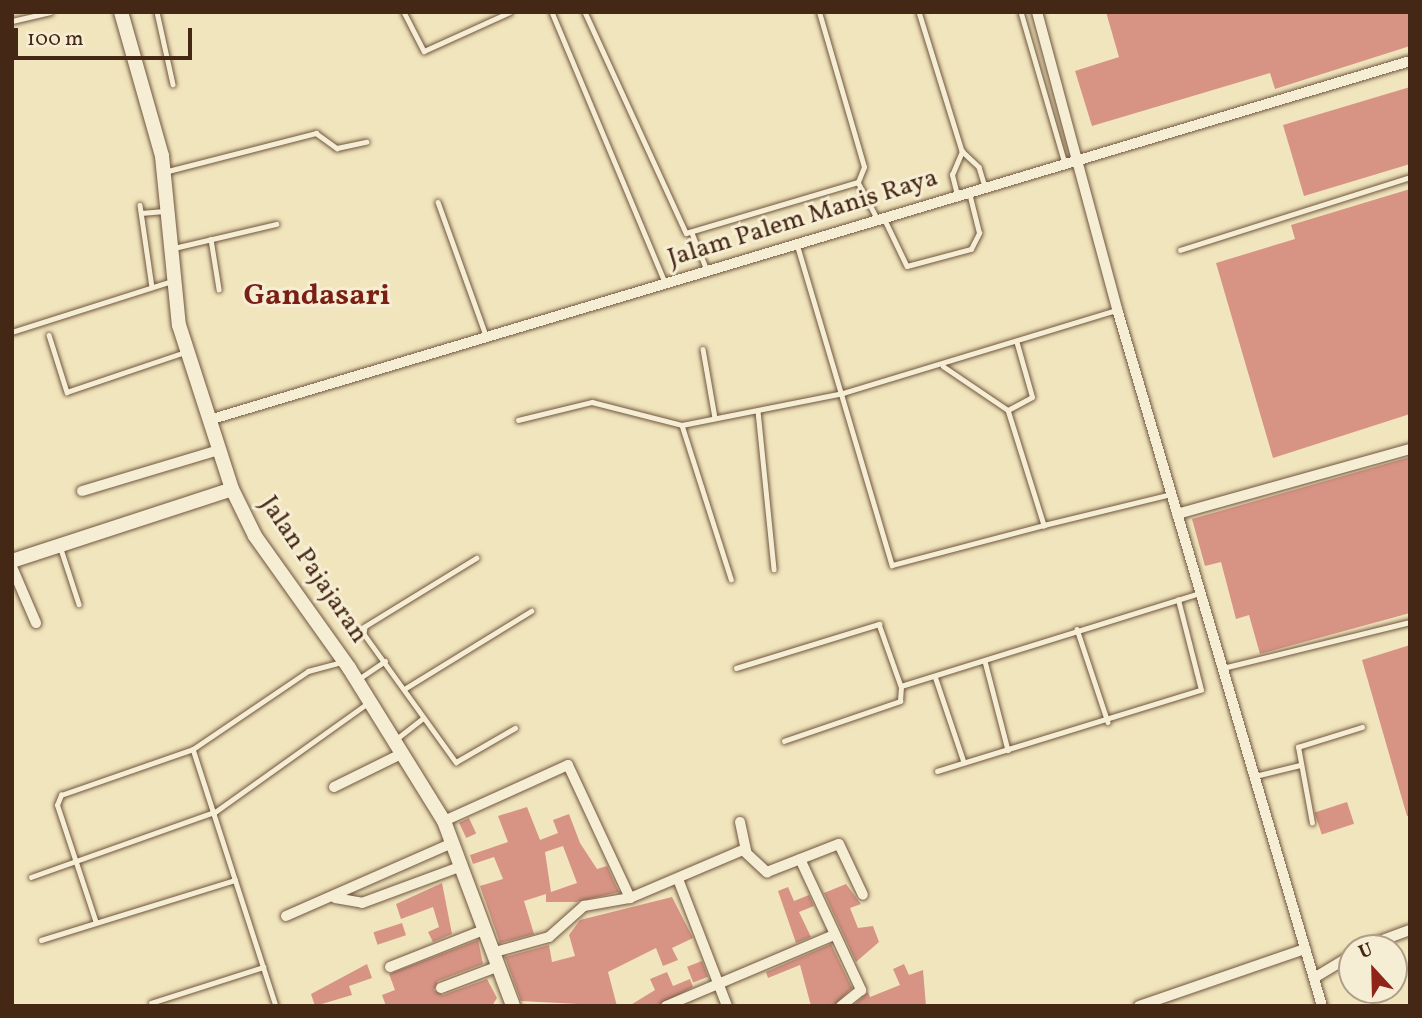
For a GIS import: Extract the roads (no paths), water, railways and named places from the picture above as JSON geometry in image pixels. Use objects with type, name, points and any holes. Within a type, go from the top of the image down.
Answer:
[{"type":"main road","name":"Jalan Pajajaran","points":[[121,12],[164,171],[172,281],[186,351],[232,489],[255,536],[371,701],[444,821],[513,1006]]},
{"type":"main road","points":[[12,561],[61,548],[232,489]]},
{"type":"street","points":[[1037,12],[1070,162],[1117,309],[1322,1006]]},
{"type":"street","name":"Jalam Palem Manis Raya","points":[[209,420],[1410,61]]},
{"type":"street","points":[[1177,514],[1410,449]]},
{"type":"street","points":[[82,491],[219,450]]},
{"type":"street","points":[[12,567],[36,624]]},
{"type":"street","points":[[334,787],[398,747]]},
{"type":"street","points":[[444,821],[568,765],[630,898]]},
{"type":"street","points":[[740,822],[746,851],[764,872],[840,844],[863,895]]},
{"type":"street","points":[[286,916],[335,898],[452,844]]},
{"type":"street","points":[[441,988],[497,959],[550,937],[584,906],[630,898],[746,851]]},
{"type":"street","points":[[800,859],[861,990],[841,1006]]},
{"type":"street","points":[[335,898],[362,904],[462,866]]},
{"type":"street","points":[[678,879],[727,1006]]},
{"type":"street","points":[[390,967],[486,929]]},
{"type":"street","points":[[666,1006],[834,935]]},
{"type":"street","points":[[1139,1006],[1305,949]]},
{"type":"street","points":[[1314,978],[1338,963]]},
{"type":"lane","points":[[12,21],[50,12]]},
{"type":"lane","points":[[157,12],[173,85]]},
{"type":"lane","points":[[404,12],[424,51],[510,12]]},
{"type":"lane","points":[[552,12],[665,282]]},
{"type":"lane","points":[[585,12],[682,228],[692,233],[707,270]]},
{"type":"lane","points":[[692,233],[858,181],[864,167],[818,12]]},
{"type":"lane","points":[[919,12],[962,152],[979,167],[985,187]]},
{"type":"lane","points":[[1021,12],[1070,162]]},
{"type":"lane","points":[[164,171],[316,133],[337,148],[366,142]]},
{"type":"lane","points":[[957,195],[952,175],[962,152]]},
{"type":"lane","points":[[1180,250],[1410,177]]},
{"type":"lane","points":[[858,181],[907,266],[971,249],[979,233],[969,192]]},
{"type":"lane","points":[[438,202],[486,336]]},
{"type":"lane","points":[[140,205],[152,286]]},
{"type":"lane","points":[[141,213],[168,211]]},
{"type":"lane","points":[[169,249],[276,224]]},
{"type":"lane","points":[[211,239],[219,289]]},
{"type":"lane","points":[[797,243],[892,565],[1171,494]]},
{"type":"lane","points":[[12,332],[172,281]]},
{"type":"lane","points":[[518,420],[592,402],[682,425],[758,411],[843,393],[1017,344],[1117,309]]},
{"type":"lane","points":[[49,335],[67,392],[186,351]]},
{"type":"lane","points":[[1008,410],[1032,397],[1017,344]]},
{"type":"lane","points":[[703,349],[715,418]]},
{"type":"lane","points":[[943,365],[1008,410],[1044,525]]},
{"type":"lane","points":[[758,411],[774,569]]},
{"type":"lane","points":[[682,425],[732,579]]},
{"type":"lane","points":[[61,548],[79,604]]},
{"type":"lane","points":[[478,558],[365,627],[406,688],[422,719],[456,762],[515,728]]},
{"type":"lane","points":[[901,686],[1077,629],[1200,593]]},
{"type":"lane","points":[[937,771],[1108,722],[1201,690],[1178,600]]},
{"type":"lane","points":[[406,688],[531,611]]},
{"type":"lane","points":[[1223,668],[1410,622]]},
{"type":"lane","points":[[736,668],[879,624],[901,686],[900,701],[784,741]]},
{"type":"lane","points":[[1077,629],[1108,722]]},
{"type":"lane","points":[[357,680],[385,660]]},
{"type":"lane","points":[[96,923],[78,860],[57,805],[61,795],[193,749],[268,704],[302,675],[344,661]]},
{"type":"lane","points":[[985,661],[1008,750]]},
{"type":"lane","points":[[935,676],[964,762]]},
{"type":"lane","points":[[31,877],[215,812],[371,701]]},
{"type":"lane","points":[[398,747],[422,719]]},
{"type":"lane","points":[[1312,823],[1300,765],[1300,745],[1362,727]]},
{"type":"lane","points":[[193,749],[276,1006]]},
{"type":"lane","points":[[1255,776],[1300,765]]},
{"type":"lane","points":[[41,940],[235,880]]},
{"type":"lane","points":[[151,1003],[263,967]]},
{"type":"district","name":"Gandasari","points":[[317,296]]}]
